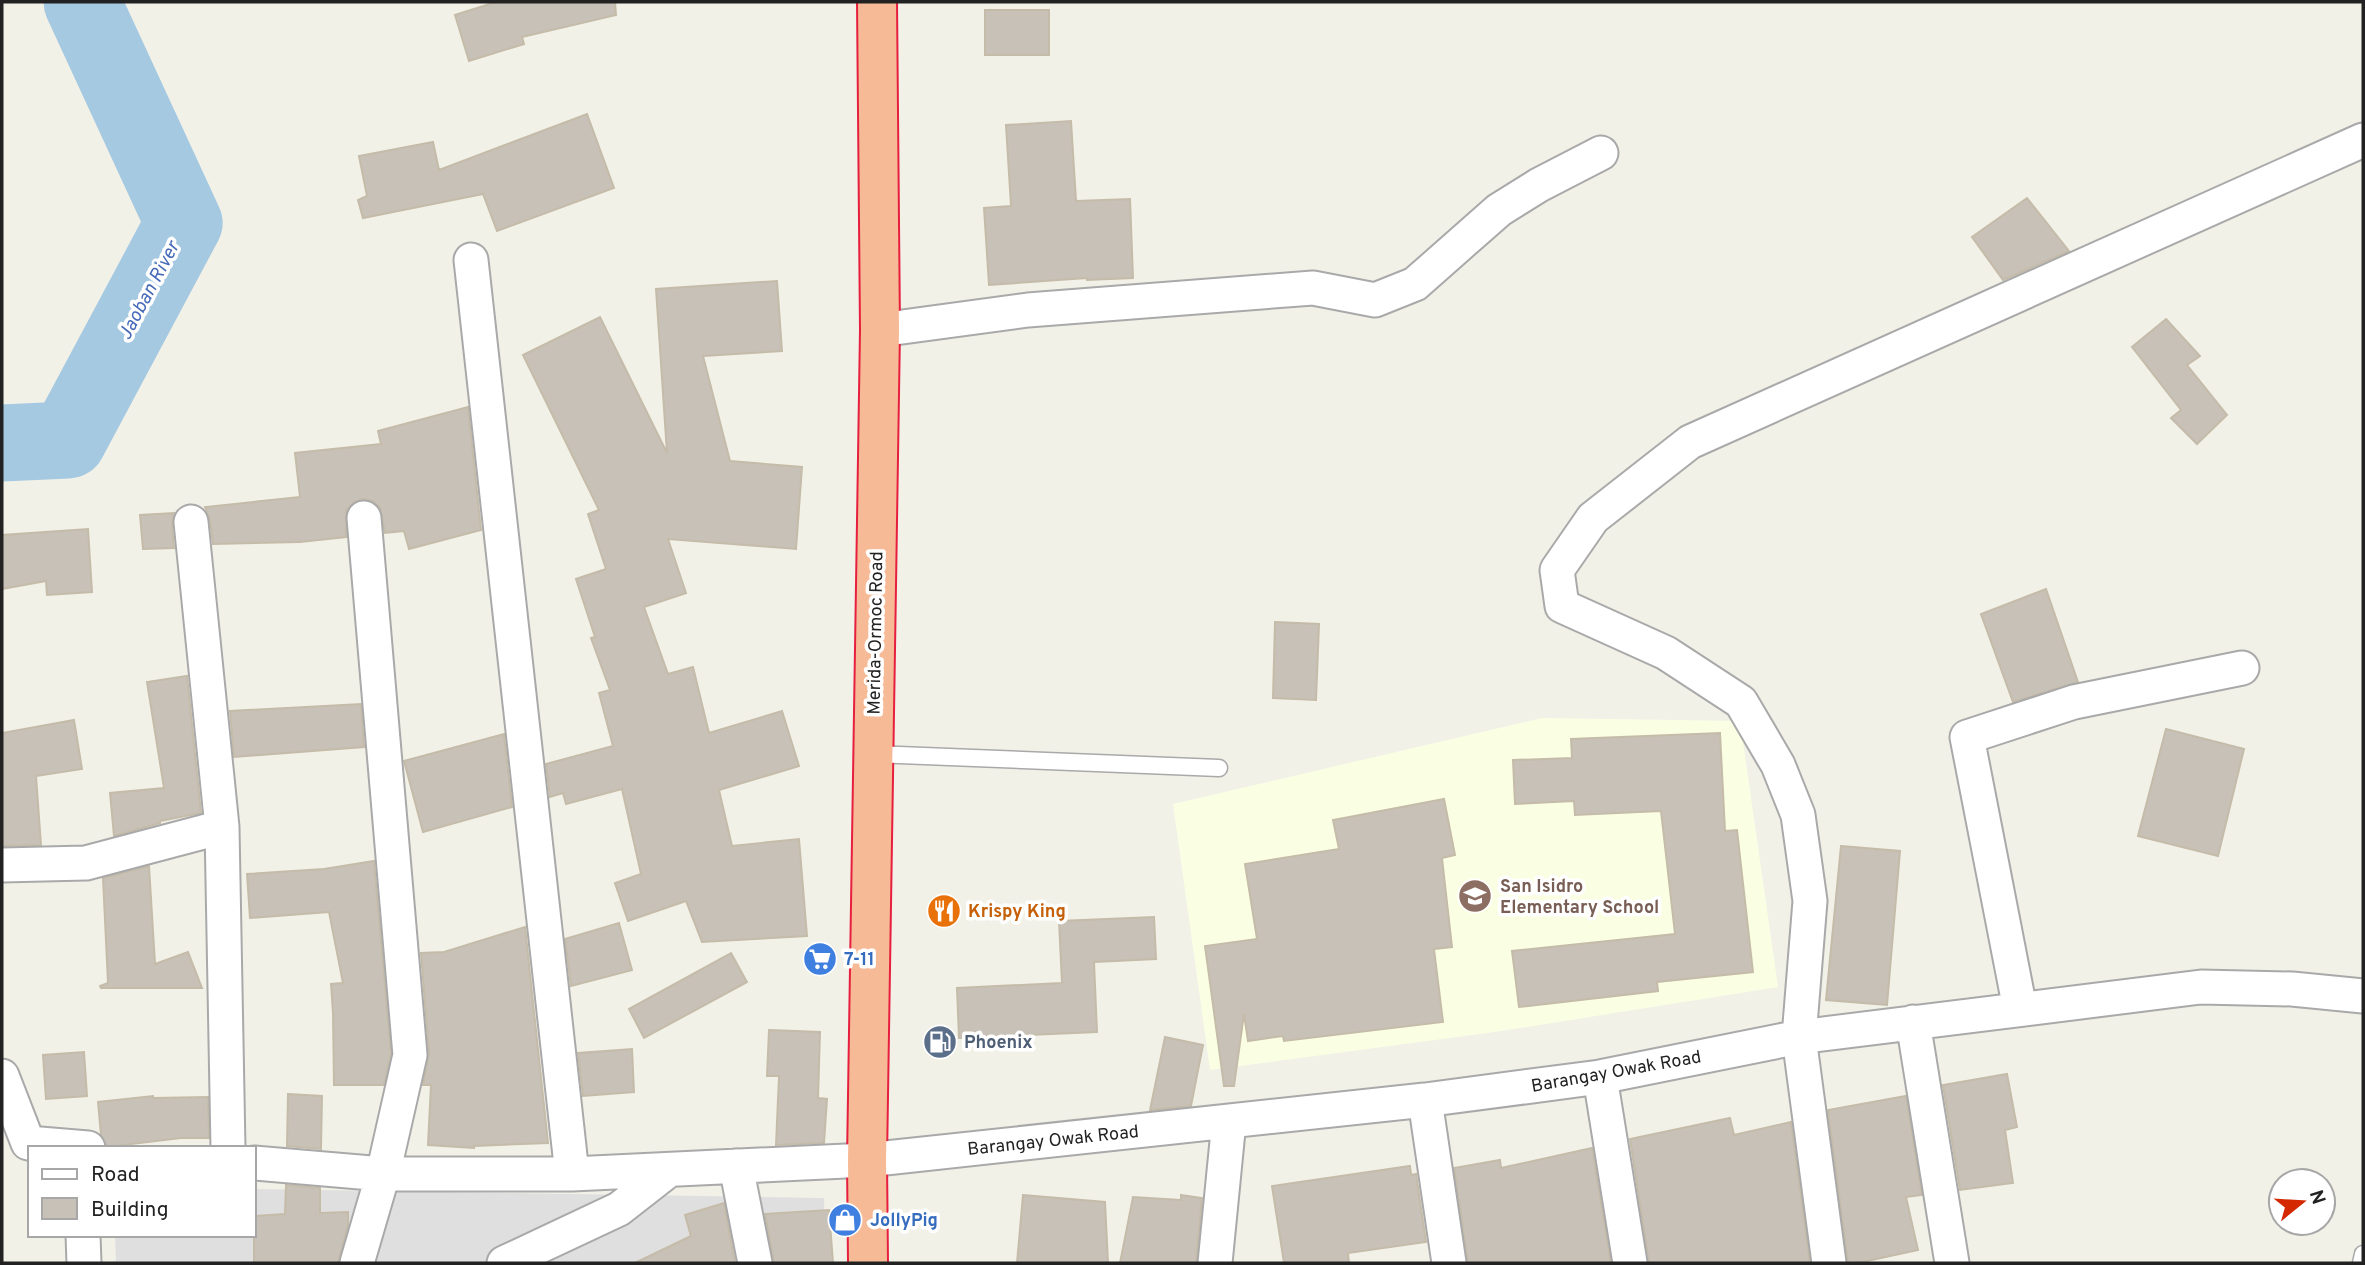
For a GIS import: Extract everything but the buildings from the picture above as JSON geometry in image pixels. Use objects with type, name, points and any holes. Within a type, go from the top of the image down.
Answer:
[{"type":"highway","name":"Merida-Ormoc Road","points":[[868,1263],[867,1160],[880,330],[877,2]]},
{"type":"street","points":[[1829,1263],[1799,1037],[1810,901],[1798,815],[1778,765],[1741,702],[1666,653],[1562,606],[1557,570],[1593,518],[1690,442],[2363,140]]},
{"type":"street","points":[[880,330],[1028,310],[1313,288],[1375,300],[1415,285],[1499,210],[1539,185],[1601,153]]},
{"type":"street","points":[[471,260],[572,1174]]},
{"type":"street","points":[[358,1263],[383,1174],[410,1055],[364,518]]},
{"type":"street","points":[[191,522],[222,827],[228,1146]]},
{"type":"street","points":[[2020,1009],[1967,737],[2074,702],[2242,668]]},
{"type":"street","points":[[2,865],[86,863],[222,827]]},
{"type":"street","name":"Barangay Owak Road","points":[[256,1163],[383,1174],[572,1174],[867,1160],[1425,1100],[1600,1077],[1799,1037],[2201,986],[2292,989],[2363,996]]},
{"type":"street","points":[[1913,1022],[1951,1263]]},
{"type":"street","points":[[2,1076],[15,1142],[66,1146]]},
{"type":"street","points":[[1600,1077],[1630,1263]]},
{"type":"street","points":[[1425,1100],[1449,1263]]},
{"type":"street","points":[[1215,1263],[1229,1121]]},
{"type":"street","points":[[736,1166],[755,1263]]},
{"type":"street","points":[[504,1263],[618,1209],[669,1170]]},
{"type":"street","points":[[83,1237],[84,1263]]},
{"type":"lane","points":[[874,754],[1219,768]]},
{"type":"lane","points":[[2361,1263],[2363,1254]]},
{"type":"shaded area","name":"San Isidro Elementary School","points":[[1542,718],[1740,721],[1778,987],[1495,1032],[1210,1070],[1173,804]]},
{"type":"shaded area","points":[[256,1189],[824,1198],[825,1263],[116,1263],[115,1237],[256,1237]]},
{"type":"waterway","name":"Jaoban River","points":[[2,443],[68,440],[184,223],[82,2]]},
{"type":"place","name":"San Isidro Elementary School","points":[[1475,896]]},
{"type":"place","name":"Krispy King","points":[[944,911]]},
{"type":"place","name":"7-11","points":[[820,959]]},
{"type":"place","name":"Phoenix","points":[[940,1042]]},
{"type":"place","name":"JollyPig","points":[[845,1220]]}]
